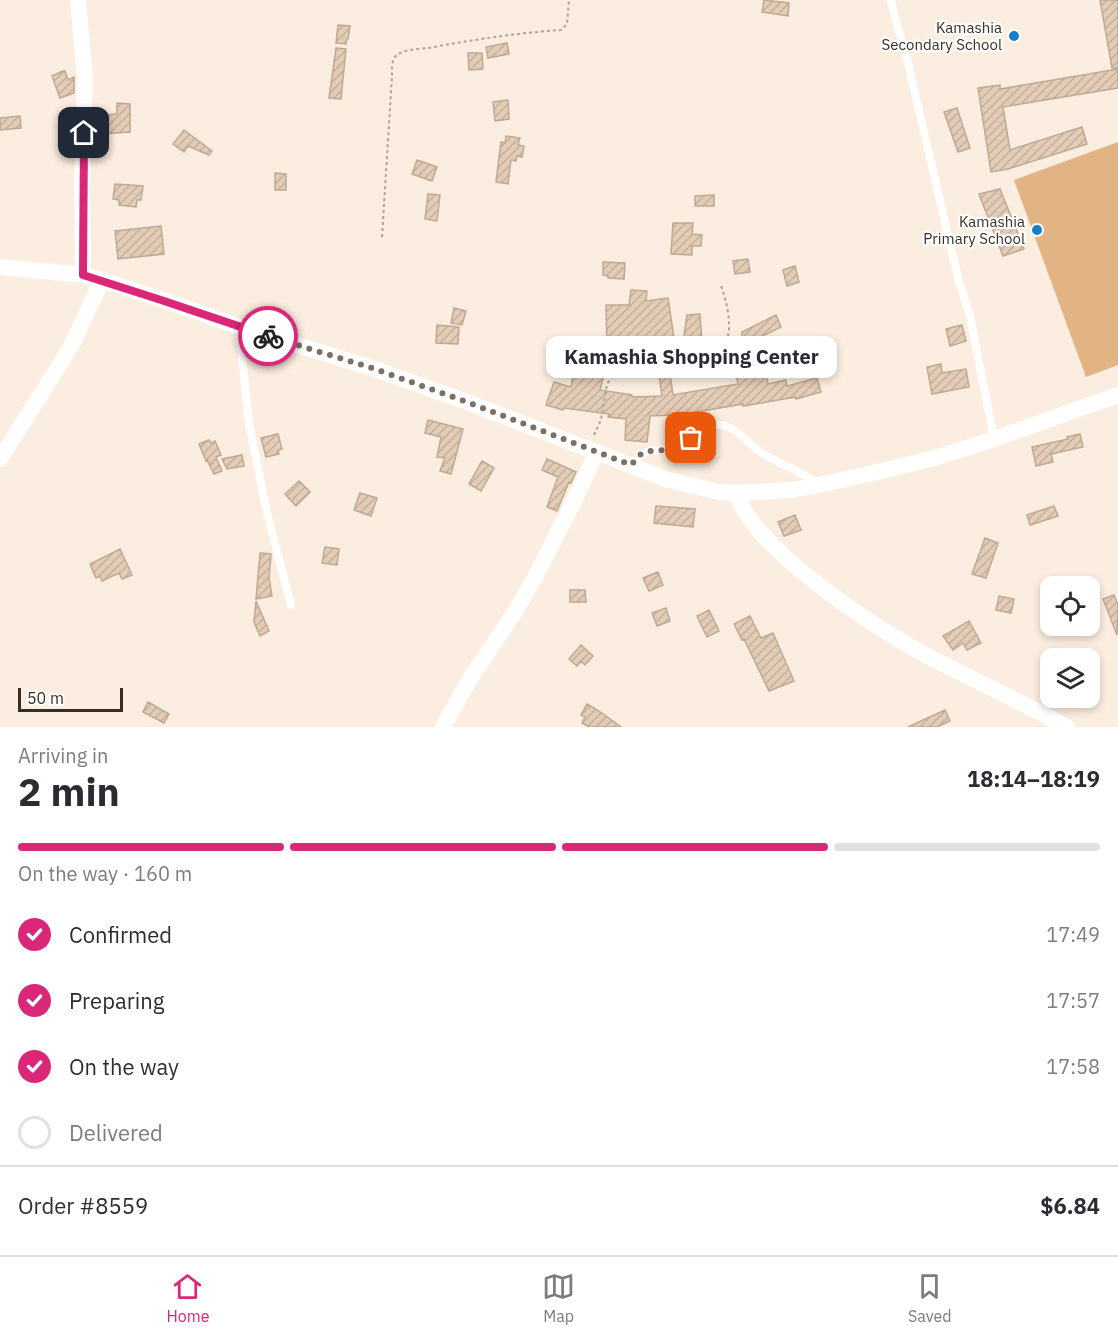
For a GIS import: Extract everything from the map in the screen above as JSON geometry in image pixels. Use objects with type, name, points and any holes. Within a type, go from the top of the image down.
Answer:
[{"type":"street","points":[[78,0],[85,76],[82,186],[83,275]]},
{"type":"street","points":[[0,267],[83,275],[102,280],[239,327],[372,368],[467,402],[668,480],[712,491],[736,493],[792,490],[931,459],[1118,395]]},
{"type":"street","points":[[0,459],[68,352],[102,280]]},
{"type":"street","points":[[443,727],[468,682],[534,579],[574,501],[592,450]]},
{"type":"street","points":[[736,493],[744,510],[778,550],[828,591],[876,625],[914,648],[1068,727]]},
{"type":"lane","points":[[891,0],[958,278],[970,316],[994,439]]},
{"type":"lane","points":[[239,327],[249,424],[267,513],[291,605]]},
{"type":"lane","points":[[631,465],[641,454],[680,446],[703,429],[714,425],[726,426],[735,430],[761,453],[809,477],[819,485]]},
{"type":"path","points":[[382,237],[392,69],[396,55],[436,46],[561,30],[567,24],[569,0]]},
{"type":"path","points":[[592,450],[601,420],[607,384],[613,375],[636,355],[660,350],[712,348],[721,346],[727,341],[729,326],[726,297],[721,286]]},
{"type":"shaded area","points":[[1118,142],[1118,365],[1086,377],[1014,180]]},
{"type":"building","points":[[764,0],[789,3],[788,16],[762,12]]},
{"type":"building","points":[[1100,0],[1118,0],[1118,68],[1112,68]]},
{"type":"building","points":[[338,25],[350,26],[346,44],[336,43]]},
{"type":"building","points":[[507,43],[509,54],[488,58],[486,47]]},
{"type":"building","points":[[336,48],[346,49],[341,99],[329,98]]},
{"type":"building","points":[[468,53],[482,53],[483,69],[469,70]]},
{"type":"building","points":[[1118,69],[1118,88],[1003,107],[1010,150],[1082,127],[1087,144],[1008,169],[991,172],[978,88],[1000,85],[1000,89]]},
{"type":"building","points":[[63,71],[68,80],[74,77],[74,93],[60,98],[52,76]]},
{"type":"building","points":[[508,100],[509,119],[495,121],[493,102]]},
{"type":"building","points":[[117,103],[130,104],[130,132],[100,134],[100,129],[95,130],[94,116],[117,114]]},
{"type":"building","points":[[957,108],[970,148],[958,152],[944,112]]},
{"type":"building","points":[[20,116],[21,128],[0,130],[0,118]]},
{"type":"building","points":[[184,130],[212,151],[209,155],[188,146],[184,152],[173,144]]},
{"type":"building","points":[[506,136],[520,138],[518,145],[524,146],[522,157],[517,156],[516,161],[511,160],[508,184],[496,182],[501,142],[505,143]]},
{"type":"building","points":[[417,160],[437,167],[432,181],[412,174]]},
{"type":"building","points":[[275,173],[286,174],[286,190],[275,190]]},
{"type":"building","points":[[115,184],[143,186],[141,200],[137,200],[136,207],[119,205],[119,200],[113,199]]},
{"type":"building","points":[[1000,189],[1024,249],[1003,256],[979,194]]},
{"type":"building","points":[[428,194],[440,195],[437,221],[425,219]]},
{"type":"building","points":[[714,195],[714,206],[695,206],[695,196]]},
{"type":"building","points":[[673,223],[693,223],[692,234],[702,235],[701,246],[692,246],[692,255],[671,254]]},
{"type":"building","points":[[161,226],[164,254],[118,259],[115,231]]},
{"type":"building","points":[[748,259],[750,272],[735,274],[733,261]]},
{"type":"building","points":[[603,262],[625,263],[624,279],[608,278],[603,275]]},
{"type":"building","points":[[795,266],[799,282],[787,286],[783,270]]},
{"type":"building","points":[[631,290],[647,291],[646,301],[668,298],[675,344],[666,345],[673,395],[738,384],[731,347],[742,345],[742,332],[776,315],[781,327],[759,338],[768,384],[786,380],[787,386],[817,378],[821,392],[796,399],[796,397],[743,406],[743,404],[673,416],[650,416],[647,442],[625,440],[626,419],[608,417],[609,414],[564,408],[563,410],[546,405],[554,382],[571,387],[573,372],[579,373],[582,358],[607,364],[600,390],[632,395],[632,397],[662,396],[655,347],[607,349],[606,305],[629,305]]},
{"type":"building","points":[[454,308],[466,311],[462,325],[451,323]]},
{"type":"building","points":[[700,314],[702,343],[683,343],[687,315]]},
{"type":"building","points":[[437,325],[459,327],[458,344],[436,343]]},
{"type":"building","points":[[962,325],[966,341],[950,346],[946,329]]},
{"type":"building","points":[[941,364],[942,373],[966,369],[969,387],[932,394],[927,367]]},
{"type":"building","points":[[428,420],[463,429],[451,474],[440,471],[445,458],[437,457],[441,437],[425,433]]},
{"type":"building","points":[[278,434],[282,449],[278,450],[279,454],[266,457],[261,438]]},
{"type":"building","points":[[1080,434],[1083,447],[1051,454],[1053,462],[1036,466],[1032,447]]},
{"type":"building","points":[[209,440],[211,443],[215,441],[221,455],[216,457],[222,471],[214,474],[199,444]]},
{"type":"building","points":[[242,455],[244,466],[227,469],[222,459]]},
{"type":"building","points":[[547,459],[576,472],[571,483],[569,482],[557,511],[547,507],[558,477],[542,470]]},
{"type":"building","points":[[482,461],[494,468],[481,491],[469,484]]},
{"type":"building","points":[[299,481],[310,492],[296,506],[285,494]]},
{"type":"building","points":[[360,493],[377,498],[371,516],[354,510]]},
{"type":"building","points":[[656,506],[695,509],[693,527],[654,523]]},
{"type":"building","points":[[1054,506],[1058,516],[1030,525],[1027,515]]},
{"type":"building","points":[[795,515],[801,530],[784,536],[778,522]]},
{"type":"building","points":[[985,538],[998,543],[986,578],[972,574]]},
{"type":"building","points":[[325,547],[339,549],[337,565],[322,563]]},
{"type":"building","points":[[120,549],[132,575],[122,579],[119,573],[102,581],[100,576],[96,578],[90,564]]},
{"type":"building","points":[[260,553],[271,554],[269,578],[272,596],[256,599]]},
{"type":"building","points":[[658,572],[663,585],[649,591],[643,578]]},
{"type":"building","points":[[570,590],[585,590],[586,602],[570,602]]},
{"type":"building","points":[[1114,595],[1118,605],[1117,635],[1103,599]]},
{"type":"building","points":[[999,596],[1014,599],[1011,613],[996,610]]},
{"type":"building","points":[[256,601],[269,631],[260,636],[254,622]]},
{"type":"building","points":[[666,608],[670,621],[657,626],[652,613]]},
{"type":"building","points":[[709,610],[719,631],[707,637],[697,616]]},
{"type":"building","points":[[750,616],[761,638],[773,633],[794,681],[769,691],[744,639],[742,640],[734,624]]},
{"type":"building","points":[[969,621],[981,643],[967,650],[963,643],[953,650],[943,636]]},
{"type":"building","points":[[581,645],[593,656],[585,665],[581,661],[577,666],[569,659]]},
{"type":"building","points":[[148,702],[169,714],[164,723],[143,712]]},
{"type":"building","points":[[587,704],[621,727],[589,727],[582,723],[585,717],[581,715]]},
{"type":"building","points":[[945,710],[950,721],[937,727],[908,727]]},
{"type":"way so far","points":[[268,336],[372,368],[631,465],[641,454],[668,450],[680,446],[691,438]]},
{"type":"place","name":"Kamashia Secondary School","points":[[1014,36]]},
{"type":"place","name":"Kamashia Primary School","points":[[1037,230]]},
{"type":"place","name":"Kamashia Shopping Center","points":[[691,438]]},
{"type":"route","points":[[84,133],[83,275],[268,336]]}]
